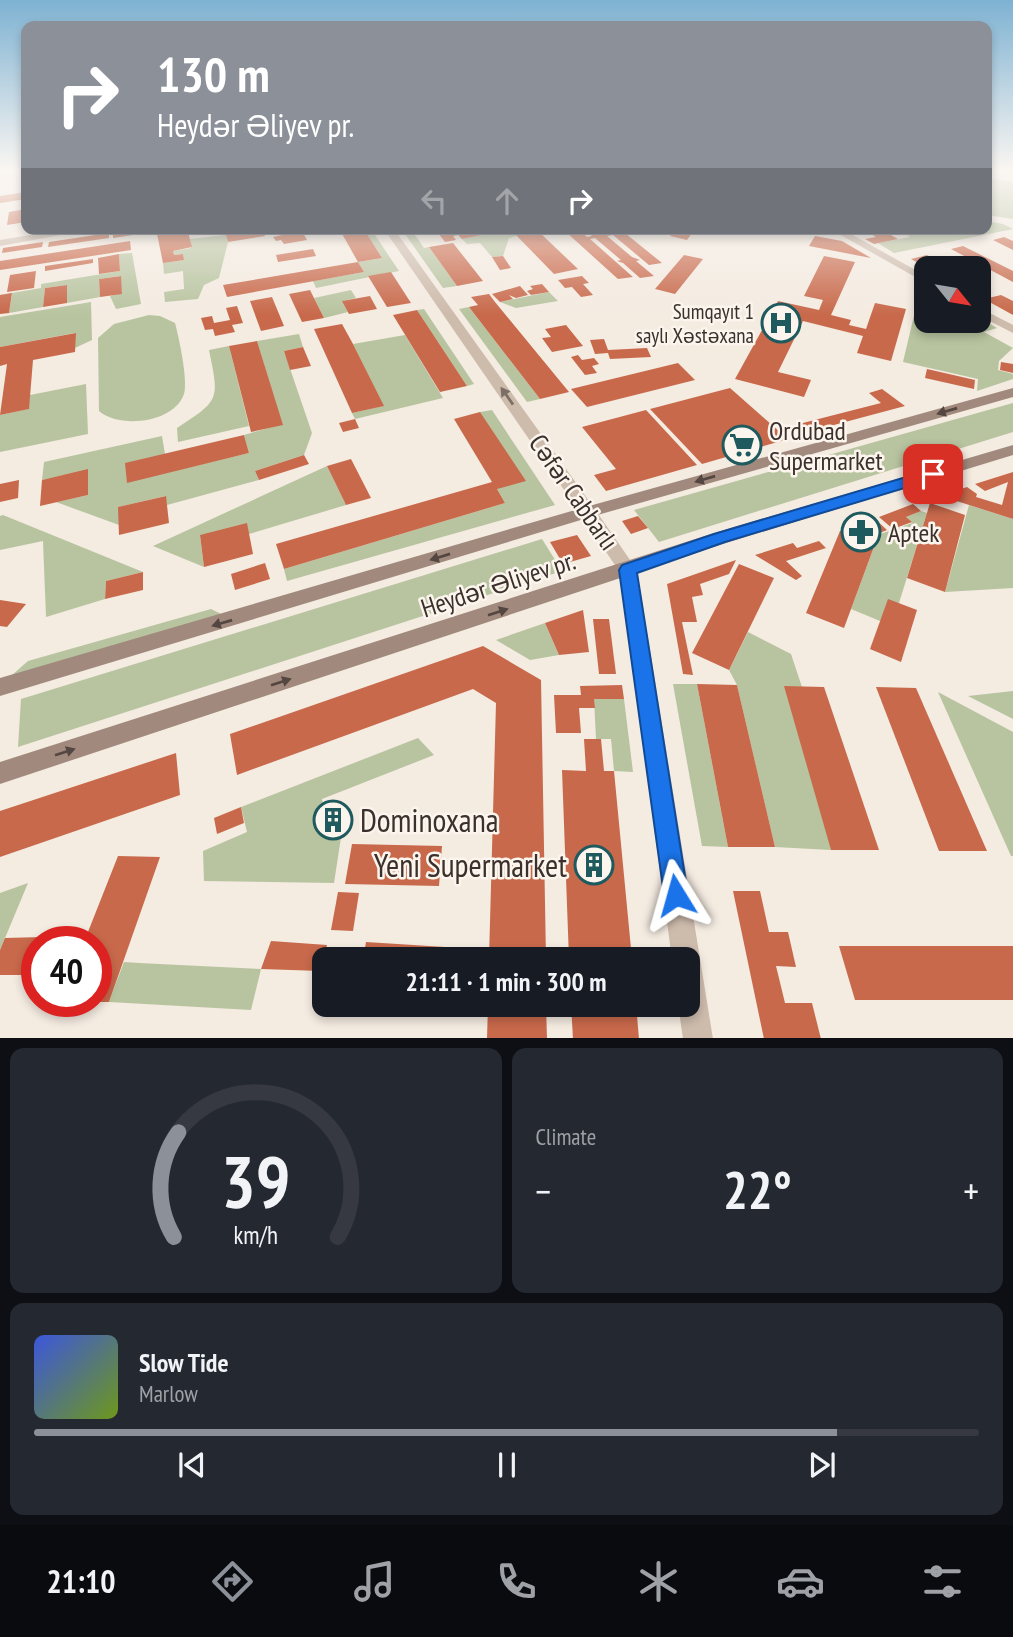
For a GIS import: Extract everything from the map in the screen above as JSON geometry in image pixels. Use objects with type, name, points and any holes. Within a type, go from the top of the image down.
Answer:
[{"type":"main road","name":"Heydər Əliyev pr.","points":[[0,687],[588,512],[1013,392]]},
{"type":"main road","name":"Heydər Əliyev pr.","points":[[0,773],[720,538],[1013,450]]},
{"type":"street","points":[[0,231],[21,228]]},
{"type":"street","points":[[0,243],[51,235]]},
{"type":"street","name":"Cəfər Cabbarlı","points":[[393,235],[628,570],[684,947]]},
{"type":"street","points":[[846,235],[914,273]]},
{"type":"street","points":[[991,317],[1013,330]]},
{"type":"street","points":[[695,1017],[698,1038]]},
{"type":"green space","points":[[992,222],[1003,224],[1013,229],[992,233]]},
{"type":"green space","points":[[226,235],[228,242],[219,278],[204,285],[198,299],[165,302],[164,292],[184,289],[183,271],[164,274],[163,263],[184,260],[183,254],[174,255],[173,251],[191,248],[190,239]]},
{"type":"green space","points":[[368,235],[375,235],[399,271],[316,288],[313,281],[364,272],[358,262],[382,258]]},
{"type":"green space","points":[[406,235],[415,235],[424,248],[429,247],[457,286],[443,288]]},
{"type":"green space","points":[[481,235],[520,235],[509,238],[503,256],[492,257],[480,243],[467,244],[462,239]]},
{"type":"green space","points":[[907,235],[983,235],[894,253],[878,243],[910,237]]},
{"type":"green space","points":[[132,253],[141,304],[116,309],[110,296],[122,293],[120,276],[99,279],[100,297],[67,303],[67,285],[45,288],[43,307],[9,313],[12,294],[0,295],[41,288],[41,284],[120,271],[119,254]]},
{"type":"green space","points":[[351,290],[356,298],[343,301],[348,312],[324,318],[314,298]]},
{"type":"green space","points":[[549,292],[558,301],[516,308],[500,302]]},
{"type":"green space","points":[[91,302],[92,340],[75,348],[75,333],[0,347],[0,317]]},
{"type":"green space","points":[[469,307],[540,399],[527,402],[459,309]]},
{"type":"green space","points":[[424,309],[474,384],[467,386],[417,310]]},
{"type":"green space","points":[[149,315],[160,316],[175,323],[184,369],[184,394],[178,404],[158,417],[132,421],[108,417],[99,411],[98,338],[114,324]]},
{"type":"green space","points":[[914,316],[914,333],[986,333],[1013,348],[999,361],[998,370],[1013,374],[1013,379],[977,391],[978,379],[903,362]]},
{"type":"green space","points":[[299,334],[303,347],[284,351],[312,433],[304,455],[255,471],[259,480],[167,505],[165,496],[119,507],[119,525],[56,502],[88,495],[88,470],[42,480],[44,462],[162,436],[165,454],[127,482],[249,453],[244,435],[282,424],[257,341]]},
{"type":"green space","points":[[405,335],[443,398],[355,419],[352,413],[383,406],[353,344]]},
{"type":"green space","points":[[229,346],[249,426],[178,442],[177,428],[202,411],[213,397],[215,389],[209,350]]},
{"type":"green space","points":[[86,384],[88,434],[0,452],[0,415],[28,409],[30,395]]},
{"type":"green space","points":[[1013,403],[1013,432],[659,542],[634,510]]},
{"type":"green space","points":[[492,410],[555,505],[287,581],[284,569],[505,503],[497,489],[480,412]]},
{"type":"green space","points":[[327,466],[346,505],[249,534],[200,535],[204,567],[153,546]]},
{"type":"green space","points":[[969,505],[1013,519],[1013,588],[945,592]]},
{"type":"green space","points":[[921,511],[927,513],[899,603],[880,621],[851,609],[875,544],[863,540],[912,523],[906,517]]},
{"type":"green space","points":[[0,516],[143,572],[106,581],[105,599],[46,617],[43,541],[0,550]]},
{"type":"green space","points":[[542,539],[562,571],[18,747],[21,699]]},
{"type":"green space","points":[[211,609],[223,615],[11,676],[28,661]]},
{"type":"green space","points":[[545,623],[559,655],[530,660],[496,640]]},
{"type":"green space","points":[[748,632],[791,654],[802,687],[831,850],[775,847],[737,685],[729,670]]},
{"type":"green space","points":[[673,684],[697,684],[728,847],[702,846]]},
{"type":"green space","points":[[1013,691],[1013,719],[968,696]]},
{"type":"green space","points":[[938,692],[1013,732],[1013,856],[1011,856]]},
{"type":"green space","points":[[594,699],[624,699],[633,772],[614,771],[611,739],[596,739]]},
{"type":"green space","points":[[418,738],[434,755],[322,799],[329,835],[342,831],[334,883],[204,881],[203,851],[247,832],[241,807]]},
{"type":"green space","points":[[28,883],[0,950],[0,893]]},
{"type":"green space","points":[[124,962],[261,969],[251,1010],[112,1002],[112,994]]},
{"type":"building","points":[[8,217],[21,217],[21,223],[7,225]]},
{"type":"building","points":[[109,235],[109,238],[48,247],[49,242]]},
{"type":"building","points":[[157,235],[189,235],[192,247],[173,251],[174,255],[183,254],[184,260],[163,263]]},
{"type":"building","points":[[226,235],[265,236],[228,242]]},
{"type":"building","points":[[304,235],[307,240],[284,244],[273,237]]},
{"type":"building","points":[[343,235],[368,235],[382,258],[358,262]]},
{"type":"building","points":[[440,235],[458,235],[453,236],[456,240],[445,242]]},
{"type":"building","points":[[458,235],[481,235],[462,239]]},
{"type":"building","points":[[516,235],[542,235],[578,269],[554,274]]},
{"type":"building","points":[[569,235],[613,235],[607,236],[632,257],[640,260],[636,261],[654,276],[640,278],[617,261],[621,260],[595,238],[590,239],[633,277],[618,279]]},
{"type":"building","points":[[613,235],[627,235],[662,263],[649,265]]},
{"type":"building","points":[[671,235],[691,235],[687,240]]},
{"type":"building","points":[[873,235],[891,235],[898,239],[874,244],[865,239],[876,237]]},
{"type":"building","points":[[815,236],[842,241],[871,258],[809,246]]},
{"type":"building","points":[[1004,237],[1013,241],[1013,250],[993,240]]},
{"type":"building","points":[[130,241],[131,250],[0,270],[0,261]]},
{"type":"building","points":[[43,242],[42,247],[2,253],[3,248]]},
{"type":"building","points":[[453,243],[483,281],[457,286],[429,247]]},
{"type":"building","points":[[963,246],[983,256],[964,256],[951,249]]},
{"type":"building","points":[[313,249],[316,256],[278,262],[276,255]]},
{"type":"building","points":[[119,254],[120,271],[99,274],[98,258]]},
{"type":"building","points":[[684,255],[703,259],[675,294],[655,289]]},
{"type":"building","points":[[503,256],[511,268],[500,270],[492,257]]},
{"type":"building","points":[[824,256],[855,262],[831,315],[851,320],[849,325],[866,329],[875,303],[906,309],[891,361],[857,353],[863,336],[803,321],[778,372],[811,380],[804,397],[735,379],[778,301],[819,310],[823,300],[804,296]]},
{"type":"building","points":[[93,259],[93,263],[45,271],[45,266]]},
{"type":"building","points":[[991,260],[1013,271],[1013,282],[991,270]]},
{"type":"building","points":[[358,262],[364,272],[227,297],[223,285]]},
{"type":"building","points":[[36,271],[34,288],[7,292],[10,275]]},
{"type":"building","points":[[391,272],[411,303],[387,307],[368,276]]},
{"type":"building","points":[[121,276],[122,294],[100,297],[99,279]]},
{"type":"building","points":[[582,276],[589,283],[583,284],[593,295],[581,297],[572,287],[565,288],[558,280]]},
{"type":"building","points":[[542,284],[549,292],[531,295],[527,291],[533,289],[530,286]]},
{"type":"building","points":[[67,285],[67,303],[43,307],[45,288]]},
{"type":"building","points":[[520,286],[528,295],[516,298],[509,295],[513,299],[500,302],[492,294]]},
{"type":"building","points":[[310,290],[324,318],[302,322],[289,294]]},
{"type":"building","points":[[12,293],[9,313],[0,314],[0,295]]},
{"type":"building","points":[[489,294],[569,392],[540,399],[469,307],[478,305],[471,297]]},
{"type":"building","points":[[1001,295],[1013,301],[1013,315],[991,303],[991,297]]},
{"type":"building","points":[[370,296],[377,309],[349,314],[342,301]]},
{"type":"building","points":[[272,297],[284,326],[261,331],[250,301]]},
{"type":"building","points":[[237,306],[243,323],[232,325],[235,332],[215,336],[213,329],[205,330],[201,318],[212,316],[214,323],[230,320],[226,308]]},
{"type":"building","points":[[417,310],[467,386],[440,392],[393,315]]},
{"type":"building","points":[[342,324],[384,406],[352,413],[314,329]]},
{"type":"building","points":[[566,325],[583,346],[552,352],[542,338],[551,337],[545,329]]},
{"type":"building","points":[[76,333],[75,352],[33,360],[29,409],[0,415],[7,364],[0,366],[0,347]]},
{"type":"building","points":[[604,339],[608,350],[647,348],[651,357],[610,359],[608,353],[595,354],[590,340]]},
{"type":"building","points":[[257,341],[283,425],[251,432],[229,346]]},
{"type":"building","points":[[303,347],[311,366],[290,370],[284,351]]},
{"type":"building","points":[[578,355],[582,360],[594,358],[599,364],[592,366],[597,373],[585,375],[571,357]]},
{"type":"building","points":[[1001,362],[1013,364],[1013,373],[1000,370]]},
{"type":"building","points":[[678,363],[695,380],[587,407],[571,389]]},
{"type":"building","points":[[927,369],[975,380],[974,389],[925,378]]},
{"type":"building","points":[[730,388],[788,439],[702,464],[650,409]]},
{"type":"building","points":[[882,389],[905,406],[804,433],[795,425],[881,403],[869,393]]},
{"type":"building","points":[[646,410],[697,465],[606,491],[594,475],[616,469],[582,427]]},
{"type":"building","points":[[480,412],[526,481],[497,489],[505,503],[284,569],[276,544],[492,482],[454,419]]},
{"type":"building","points":[[355,419],[359,428],[343,432],[339,423]]},
{"type":"building","points":[[244,435],[249,453],[127,483],[125,463]]},
{"type":"building","points":[[304,455],[309,464],[259,480],[255,471]]},
{"type":"building","points":[[351,459],[371,498],[346,505],[327,466]]},
{"type":"building","points":[[88,469],[88,495],[40,506],[42,480]]},
{"type":"building","points":[[1013,472],[1013,519],[941,496],[967,487],[977,494],[976,497],[1002,505],[1008,482],[985,491],[975,484]]},
{"type":"building","points":[[19,480],[18,498],[0,502],[0,484]]},
{"type":"building","points":[[166,496],[169,523],[119,535],[118,507]]},
{"type":"building","points":[[930,503],[965,515],[945,592],[907,578]]},
{"type":"building","points":[[913,504],[921,511],[906,517],[912,522],[893,529],[879,517]]},
{"type":"building","points":[[638,516],[648,528],[631,534],[622,521]]},
{"type":"building","points":[[875,519],[887,530],[863,540],[875,544],[844,628],[806,613],[840,531]]},
{"type":"building","points":[[247,523],[253,554],[204,567],[200,535]]},
{"type":"building","points":[[577,535],[591,556],[563,564],[550,542]]},
{"type":"building","points":[[819,541],[826,548],[786,561],[802,576],[796,580],[755,555],[793,543],[797,548]]},
{"type":"building","points":[[736,560],[729,574],[700,584],[703,595],[692,597],[697,622],[682,622],[693,675],[683,674],[667,584]]},
{"type":"building","points":[[265,563],[270,579],[235,590],[231,574]]},
{"type":"building","points":[[739,564],[774,578],[729,670],[692,653]]},
{"type":"building","points":[[143,572],[143,590],[105,599],[106,581]]},
{"type":"building","points":[[888,599],[917,610],[901,662],[870,649]]},
{"type":"building","points":[[0,600],[26,604],[7,627],[0,626]]},
{"type":"building","points":[[583,610],[589,652],[559,655],[545,623]]},
{"type":"building","points":[[593,619],[609,619],[616,674],[599,674]]},
{"type":"building","points":[[483,646],[541,680],[546,947],[489,947],[496,703],[473,689],[237,775],[230,734]]},
{"type":"building","points":[[697,684],[737,685],[775,847],[728,847]]},
{"type":"building","points":[[622,685],[624,699],[594,699],[595,708],[579,708],[581,733],[556,733],[554,695],[581,695],[580,686]]},
{"type":"building","points":[[784,686],[824,687],[879,850],[831,850]]},
{"type":"building","points":[[876,687],[916,688],[987,851],[939,851]]},
{"type":"building","name":"Yeni Supermarket","points":[[584,739],[601,739],[604,771],[614,771],[631,947],[569,947],[562,770],[586,771]]},
{"type":"building","points":[[176,753],[180,795],[0,857],[0,811]]},
{"type":"building","name":"Dominoxana","points":[[337,806],[342,831],[329,835],[324,810]]},
{"type":"building","points":[[241,807],[244,823],[217,834],[214,818]]},
{"type":"building","points":[[352,844],[442,846],[439,886],[345,884]]},
{"type":"building","points":[[118,856],[160,857],[112,993],[112,926],[90,926]]},
{"type":"building","points":[[733,891],[760,891],[769,932],[788,932],[796,967],[776,966],[785,1003],[812,1003],[821,1038],[764,1038]]},
{"type":"building","points":[[338,892],[359,893],[353,931],[331,930]]},
{"type":"building","points":[[5,938],[21,938],[21,975],[0,975],[0,950]]},
{"type":"building","points":[[271,941],[327,945],[312,947],[312,971],[261,969]]},
{"type":"building","points":[[366,942],[445,947],[365,947]]},
{"type":"building","points":[[839,946],[1013,946],[1013,1000],[855,1000]]},
{"type":"building","points":[[488,1017],[546,1017],[547,1038],[487,1038]]},
{"type":"building","points":[[572,1017],[637,1017],[639,1038],[573,1038]]},
{"type":"place","name":"Sumqayıt 1 saylı Xəstəxana","points":[[781,323]]},
{"type":"place","name":"Ordubad Supermarket","points":[[742,445]]},
{"type":"place","name":"Aptek","points":[[861,532]]},
{"type":"place","name":"Dominoxana","points":[[333,820]]},
{"type":"place","name":"Yeni Supermarket","points":[[594,865]]},
{"type":"route","points":[[676,895],[628,570],[720,538],[933,474]]}]
